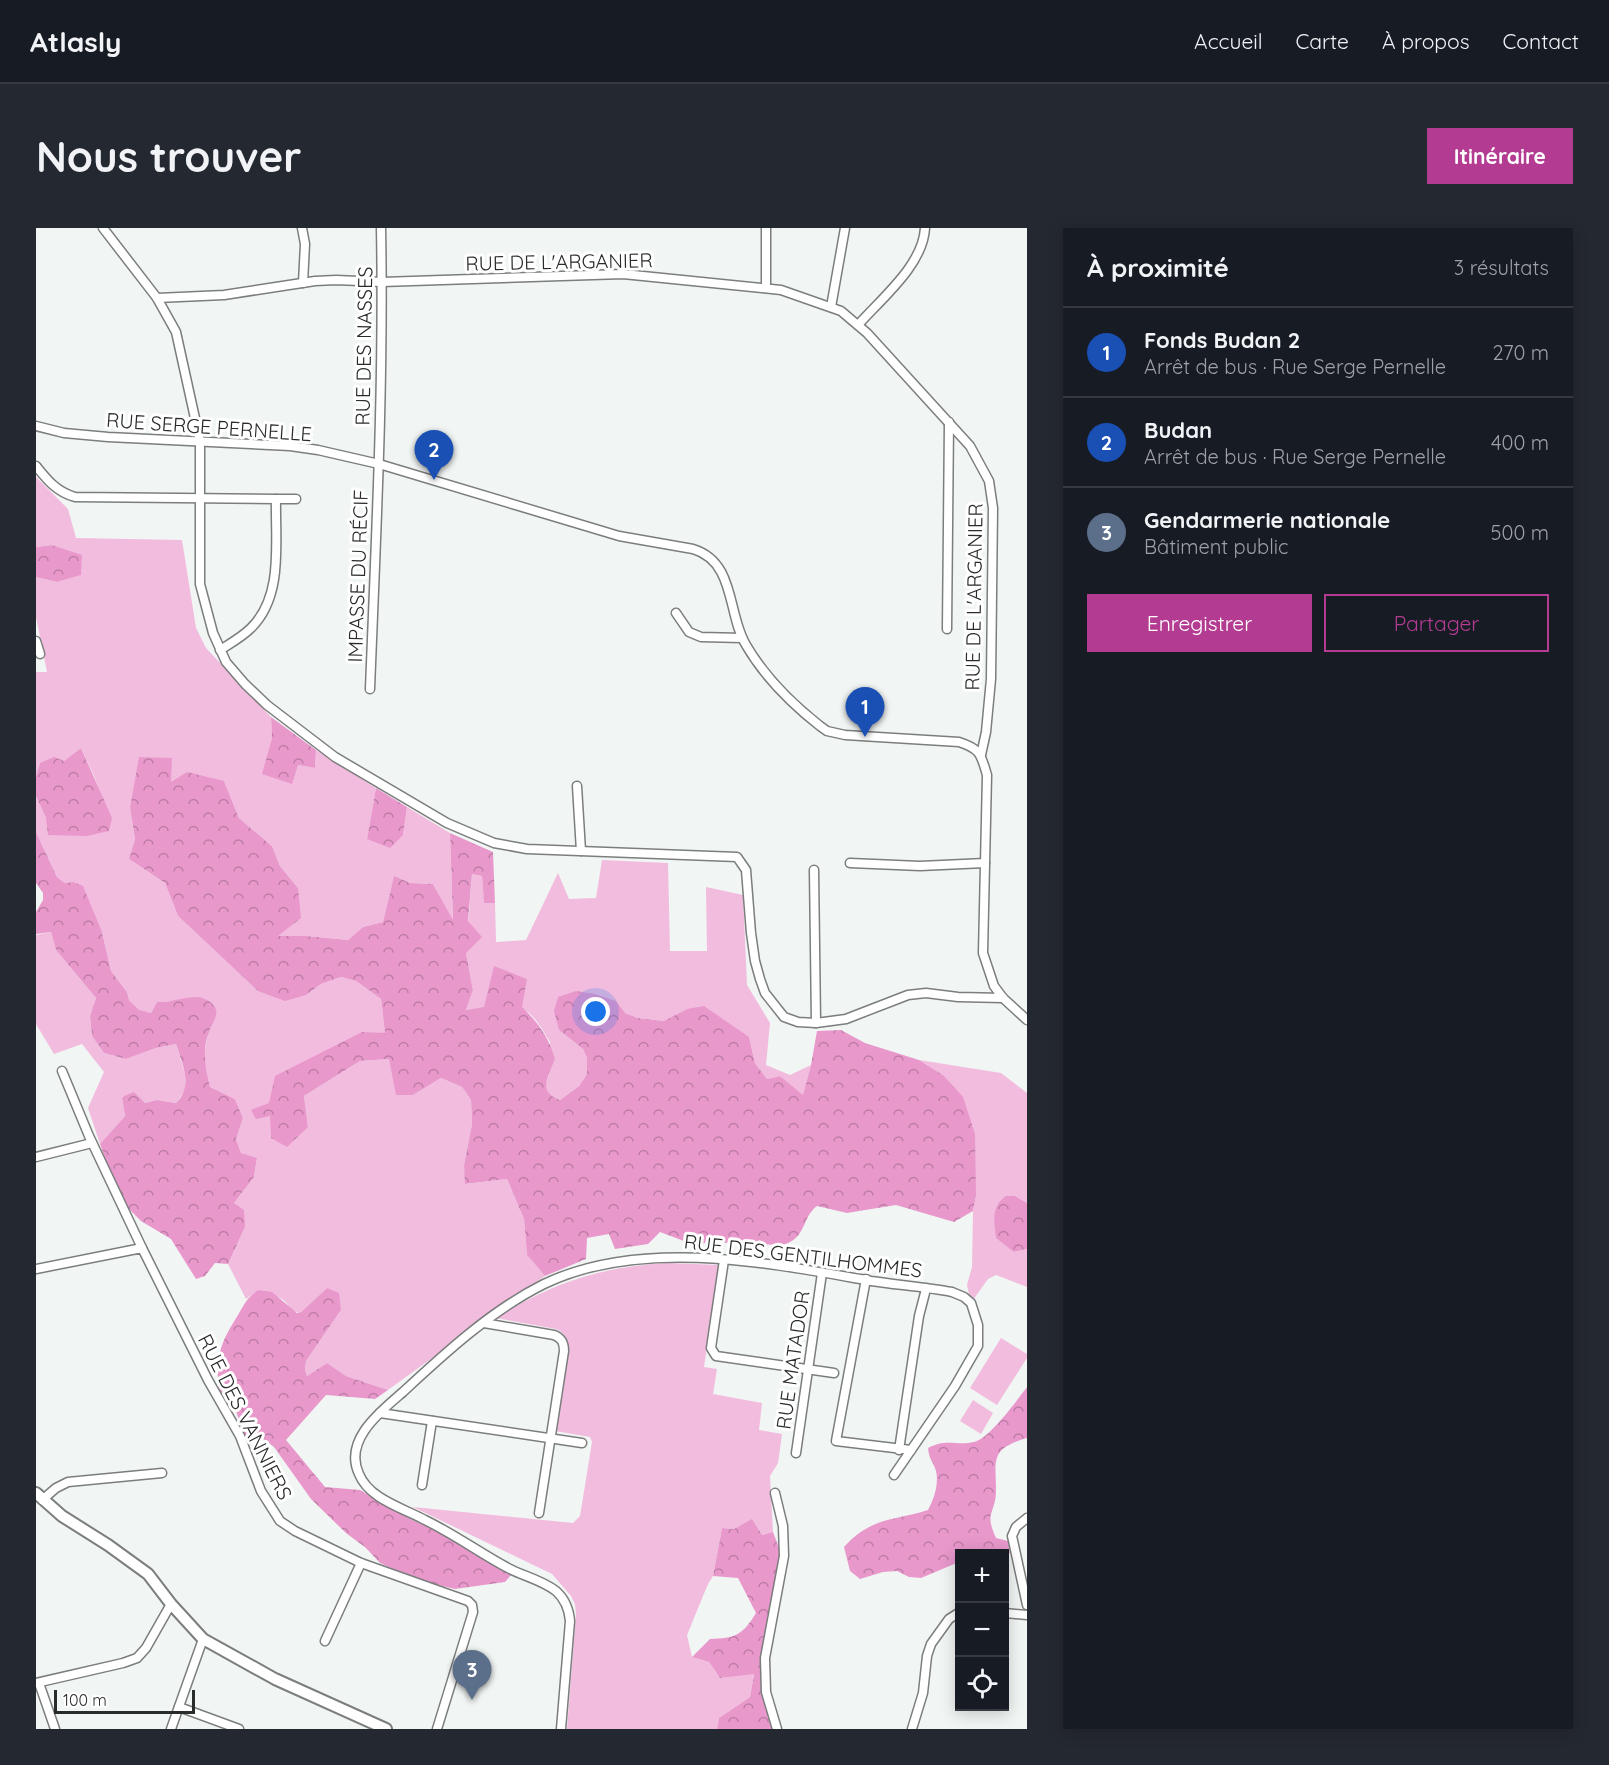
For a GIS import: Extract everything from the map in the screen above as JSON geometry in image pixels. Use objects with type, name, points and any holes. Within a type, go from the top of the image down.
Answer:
[{"type":"street","points":[[103,228],[157,298],[176,332],[200,441],[200,584],[208,619],[220,650],[233,671],[267,705],[335,757],[447,823],[494,843],[527,849],[737,857],[746,870],[754,961],[765,993],[783,1017],[798,1022],[816,1023],[846,1019],[908,995],[926,993],[958,997],[1003,998]]},
{"type":"street","points":[[302,228],[305,244],[303,283]]},
{"type":"street","name":"RUE DES NASSES","points":[[379,464],[381,228]]},
{"type":"street","points":[[766,228],[766,288]]},
{"type":"street","points":[[831,307],[845,228]]},
{"type":"street","points":[[858,325],[910,267],[922,245],[925,228]]},
{"type":"street","name":"RUE DE L'ARGANIER","points":[[157,298],[224,295],[336,280],[382,282],[623,274],[781,290],[841,311],[858,325],[949,422],[978,459],[989,481],[993,498],[991,679],[986,732],[981,755]]},
{"type":"street","points":[[947,629],[949,422]]},
{"type":"street","name":"RUE SERGE PERNELLE","points":[[36,426],[84,435],[305,447],[379,464],[599,531],[700,551],[710,557],[722,572],[742,638],[751,653],[778,687],[813,721],[827,731],[845,735],[959,742],[972,746],[981,755]]},
{"type":"street","name":"IMPASSE DU RÉCIF","points":[[370,689],[379,464]]},
{"type":"street","points":[[36,466],[54,486],[75,497],[296,499]]},
{"type":"street","points":[[220,650],[251,628],[260,617],[270,597],[275,567],[276,499]]},
{"type":"street","points":[[676,613],[689,632],[701,637],[742,638]]},
{"type":"street","points":[[36,641],[40,654]]},
{"type":"street","points":[[981,755],[987,775],[983,953],[994,986],[1003,998],[1027,1020]]},
{"type":"street","points":[[577,786],[580,850]]},
{"type":"street","points":[[850,863],[920,866],[985,863]]},
{"type":"street","points":[[814,870],[816,1023]]},
{"type":"street","name":"RUE DES VANNIERS","points":[[62,1071],[92,1143],[142,1248],[208,1380],[240,1436],[252,1471],[280,1521],[295,1531],[361,1563],[468,1601],[472,1605],[473,1612],[436,1729]]},
{"type":"street","points":[[36,1157],[92,1143]]},
{"type":"street","points":[[36,1269],[142,1248]]},
{"type":"street","name":"RUE DES GENTILHOMMES","points":[[561,1729],[570,1621],[565,1603],[548,1586],[510,1569],[426,1520],[382,1498],[367,1486],[358,1473],[355,1454],[360,1437],[380,1413],[484,1323],[521,1297],[547,1283],[612,1263],[669,1256],[822,1272],[952,1292],[964,1297],[975,1311],[979,1335],[978,1346],[971,1362],[894,1475]]},
{"type":"street","points":[[724,1260],[711,1348],[713,1353],[716,1356],[834,1373]]},
{"type":"street","name":"RUE MATADOR","points":[[796,1453],[822,1272]]},
{"type":"street","points":[[866,1279],[836,1441],[911,1450]]},
{"type":"street","points":[[899,1450],[919,1316],[926,1289]]},
{"type":"street","points":[[484,1323],[554,1335],[562,1340],[564,1351],[539,1513]]},
{"type":"street","points":[[380,1413],[582,1443]]},
{"type":"street","points":[[422,1485],[432,1421]]},
{"type":"street","points":[[162,1473],[68,1482],[39,1496],[62,1516],[148,1574],[171,1604],[203,1638],[275,1679],[386,1729]]},
{"type":"street","points":[[775,1493],[783,1526],[784,1556],[765,1658],[766,1692],[777,1729]]},
{"type":"street","points":[[1027,1518],[1016,1527],[1012,1536],[1027,1605]]},
{"type":"street","points":[[325,1641],[361,1563]]},
{"type":"street","points":[[55,1729],[38,1683],[137,1658],[146,1648],[171,1604]]},
{"type":"street","points":[[1009,1614],[1027,1616]]},
{"type":"street","points":[[912,1729],[923,1693],[927,1656],[931,1644],[949,1619],[955,1615]]},
{"type":"street","points":[[171,1729],[203,1638]]},
{"type":"street","points":[[179,1707],[238,1729]]},
{"type":"shaded area","points":[[36,477],[68,509],[76,538],[182,540],[196,628],[206,648],[271,717],[272,738],[263,774],[298,765],[315,768],[316,750],[376,788],[367,839],[403,835],[407,807],[450,833],[453,921],[433,884],[410,883],[394,877],[383,922],[363,927],[348,940],[277,936],[298,888],[280,866],[272,846],[239,818],[224,781],[171,782],[130,808],[135,839],[129,859],[165,883],[178,916],[258,991],[306,995],[321,984],[341,977],[356,981],[381,999],[385,1033],[270,1116],[308,1127],[304,1096],[360,1061],[389,1059],[413,1095],[441,1078],[462,1087],[471,1100],[472,1124],[464,1165],[466,1184],[507,1179],[524,1219],[527,1255],[545,1276],[388,1390],[346,1376],[327,1363],[307,1376],[306,1361],[341,1310],[327,1288],[301,1312],[292,1310],[285,1301],[258,1290],[246,1299],[228,1264],[245,1227],[234,1203],[254,1177],[257,1159],[241,1153],[236,1139],[243,1118],[235,1099],[210,1087],[208,1080],[205,1049],[214,1017],[213,1004],[197,999],[185,999],[157,1002],[151,1013],[139,1011],[129,1000],[127,992],[111,971],[102,932],[73,882],[65,883],[57,877],[36,832],[36,796],[46,818],[102,797],[81,748],[64,761],[40,763],[36,776],[36,672],[47,672],[36,617],[36,577],[57,582],[80,575],[82,556],[52,545],[36,547]]},
{"type":"shaded area","points":[[602,860],[668,863],[670,951],[707,951],[706,887],[743,895],[747,985],[770,1023],[766,1065],[790,1075],[811,1065],[803,1096],[780,1076],[767,1079],[755,1063],[749,1037],[687,1009],[665,1021],[638,1018],[625,1013],[559,1030],[583,1049],[587,1058],[587,1074],[579,1086],[560,1100],[550,1095],[546,1087],[550,1042],[531,1015],[523,1009],[512,1006],[466,1010],[473,990],[466,953],[472,874],[482,876],[484,902],[495,903],[496,942],[526,940],[558,873],[569,899],[596,898]]},
{"type":"shaded area","points":[[51,932],[56,950],[96,998],[90,1016],[92,1036],[104,1053],[126,1059],[156,1048],[176,1044],[185,1074],[186,1089],[176,1103],[156,1100],[144,1103],[122,1096],[125,1116],[100,1144],[88,1108],[104,1072],[82,1044],[54,1054],[36,1024],[36,935]]},
{"type":"shaded area","points":[[919,1060],[1001,1073],[1027,1093],[1027,1203],[1015,1196],[1014,1252],[1027,1249],[1027,1287],[996,1275],[988,1279],[971,1303],[967,1285],[972,1267],[973,1211],[976,1196],[943,1075]]},
{"type":"shaded area","points":[[668,1263],[719,1265],[704,1367],[717,1369],[713,1394],[762,1403],[759,1430],[782,1434],[778,1463],[770,1476],[773,1532],[762,1535],[752,1520],[734,1529],[722,1528],[713,1576],[687,1635],[692,1657],[709,1662],[720,1678],[754,1673],[750,1697],[719,1718],[717,1729],[567,1729],[576,1614],[571,1596],[552,1574],[413,1507],[573,1523],[580,1516],[592,1442],[590,1437],[555,1431],[569,1351],[567,1341],[564,1335],[556,1329],[496,1318],[517,1305],[578,1278],[621,1268]]},
{"type":"shaded area","points":[[1001,1338],[1027,1354],[1027,1358],[997,1405],[970,1388]]},
{"type":"shaded area","points":[[973,1400],[993,1413],[981,1434],[960,1421]]},
{"type":"green space","points":[[52,545],[82,555],[81,575],[57,582],[36,577],[36,547]]},
{"type":"green space","points":[[271,717],[316,750],[315,768],[298,765],[292,784],[262,774],[272,738]]},
{"type":"green space","points":[[81,748],[112,818],[109,831],[87,836],[48,835],[46,818],[36,796],[36,776],[40,763],[54,757],[64,761]]},
{"type":"green space","points":[[139,757],[172,758],[171,782],[187,772],[224,781],[239,818],[272,846],[280,866],[298,888],[301,918],[278,936],[348,940],[363,927],[383,922],[394,876],[410,883],[433,884],[453,920],[450,833],[493,852],[495,903],[484,903],[482,876],[472,874],[468,921],[482,937],[466,953],[473,990],[466,1010],[484,1007],[494,966],[527,979],[522,1007],[533,1018],[553,1051],[555,1059],[547,1077],[546,1088],[553,1097],[560,1100],[579,1086],[587,1074],[587,1058],[583,1049],[559,1030],[554,1011],[558,997],[576,991],[616,1001],[625,1013],[638,1018],[664,1021],[687,1009],[704,1006],[749,1037],[755,1063],[767,1079],[780,1076],[803,1095],[817,1031],[841,1030],[865,1043],[919,1060],[943,1075],[963,1097],[975,1134],[976,1196],[973,1211],[954,1222],[896,1205],[847,1213],[817,1206],[808,1216],[796,1238],[782,1245],[708,1242],[697,1246],[660,1232],[648,1244],[615,1249],[609,1234],[587,1238],[586,1259],[545,1276],[527,1255],[524,1219],[507,1179],[465,1184],[464,1165],[472,1124],[471,1100],[462,1087],[441,1078],[413,1095],[396,1095],[389,1059],[360,1061],[304,1096],[308,1127],[287,1147],[271,1138],[270,1116],[256,1119],[251,1110],[269,1103],[275,1076],[362,1032],[385,1033],[381,999],[356,981],[341,977],[321,984],[306,995],[285,1001],[258,991],[178,916],[165,883],[129,859],[135,839],[130,808]]},
{"type":"green space","points":[[376,788],[407,807],[403,835],[390,848],[367,839]]},
{"type":"green space","points":[[36,832],[57,877],[65,883],[73,882],[83,886],[102,932],[111,971],[127,992],[129,1000],[139,1010],[151,1013],[157,1002],[193,997],[207,1000],[215,1007],[216,1015],[205,1052],[210,1087],[235,1099],[243,1118],[236,1139],[241,1153],[257,1158],[254,1177],[234,1203],[244,1210],[245,1227],[228,1264],[215,1263],[205,1276],[196,1279],[171,1239],[141,1221],[125,1205],[115,1186],[100,1144],[125,1116],[122,1097],[134,1092],[145,1103],[156,1100],[176,1103],[184,1089],[185,1075],[176,1044],[156,1048],[126,1059],[104,1053],[92,1036],[90,1016],[96,998],[56,950],[51,932],[36,934],[36,912],[43,900],[43,893],[36,883]]},
{"type":"green space","points":[[1006,1196],[1015,1196],[1027,1203],[1027,1249],[1014,1252],[996,1238],[994,1220],[996,1209]]},
{"type":"green space","points":[[327,1288],[339,1293],[341,1310],[306,1361],[307,1376],[327,1363],[346,1376],[388,1390],[375,1399],[326,1395],[286,1440],[325,1487],[360,1490],[412,1520],[444,1533],[512,1574],[505,1582],[455,1589],[416,1580],[380,1563],[311,1499],[274,1447],[257,1434],[247,1444],[235,1408],[218,1391],[220,1351],[227,1334],[246,1301],[258,1290],[272,1292],[297,1313]]},
{"type":"green space","points":[[1027,1387],[1027,1438],[1006,1447],[997,1457],[996,1492],[990,1518],[996,1538],[1008,1541],[1010,1553],[1009,1549],[955,1549],[955,1564],[921,1578],[909,1577],[897,1571],[883,1572],[860,1579],[850,1571],[844,1547],[854,1537],[883,1521],[928,1510],[937,1481],[928,1448],[940,1443],[974,1442],[988,1434]]},
{"type":"green space","points":[[752,1519],[762,1535],[773,1532],[781,1553],[761,1668],[765,1704],[774,1729],[717,1729],[719,1718],[750,1697],[754,1674],[720,1678],[709,1662],[692,1657],[710,1639],[726,1638],[742,1631],[756,1613],[738,1578],[713,1576],[722,1528],[734,1529]]},
{"type":"place","name":"Budan","points":[[434,480]]},
{"type":"place","name":"Fonds Budan 2","points":[[865,737]]},
{"type":"place","name":"Gendarmerie nationale","points":[[472,1700]]}]
